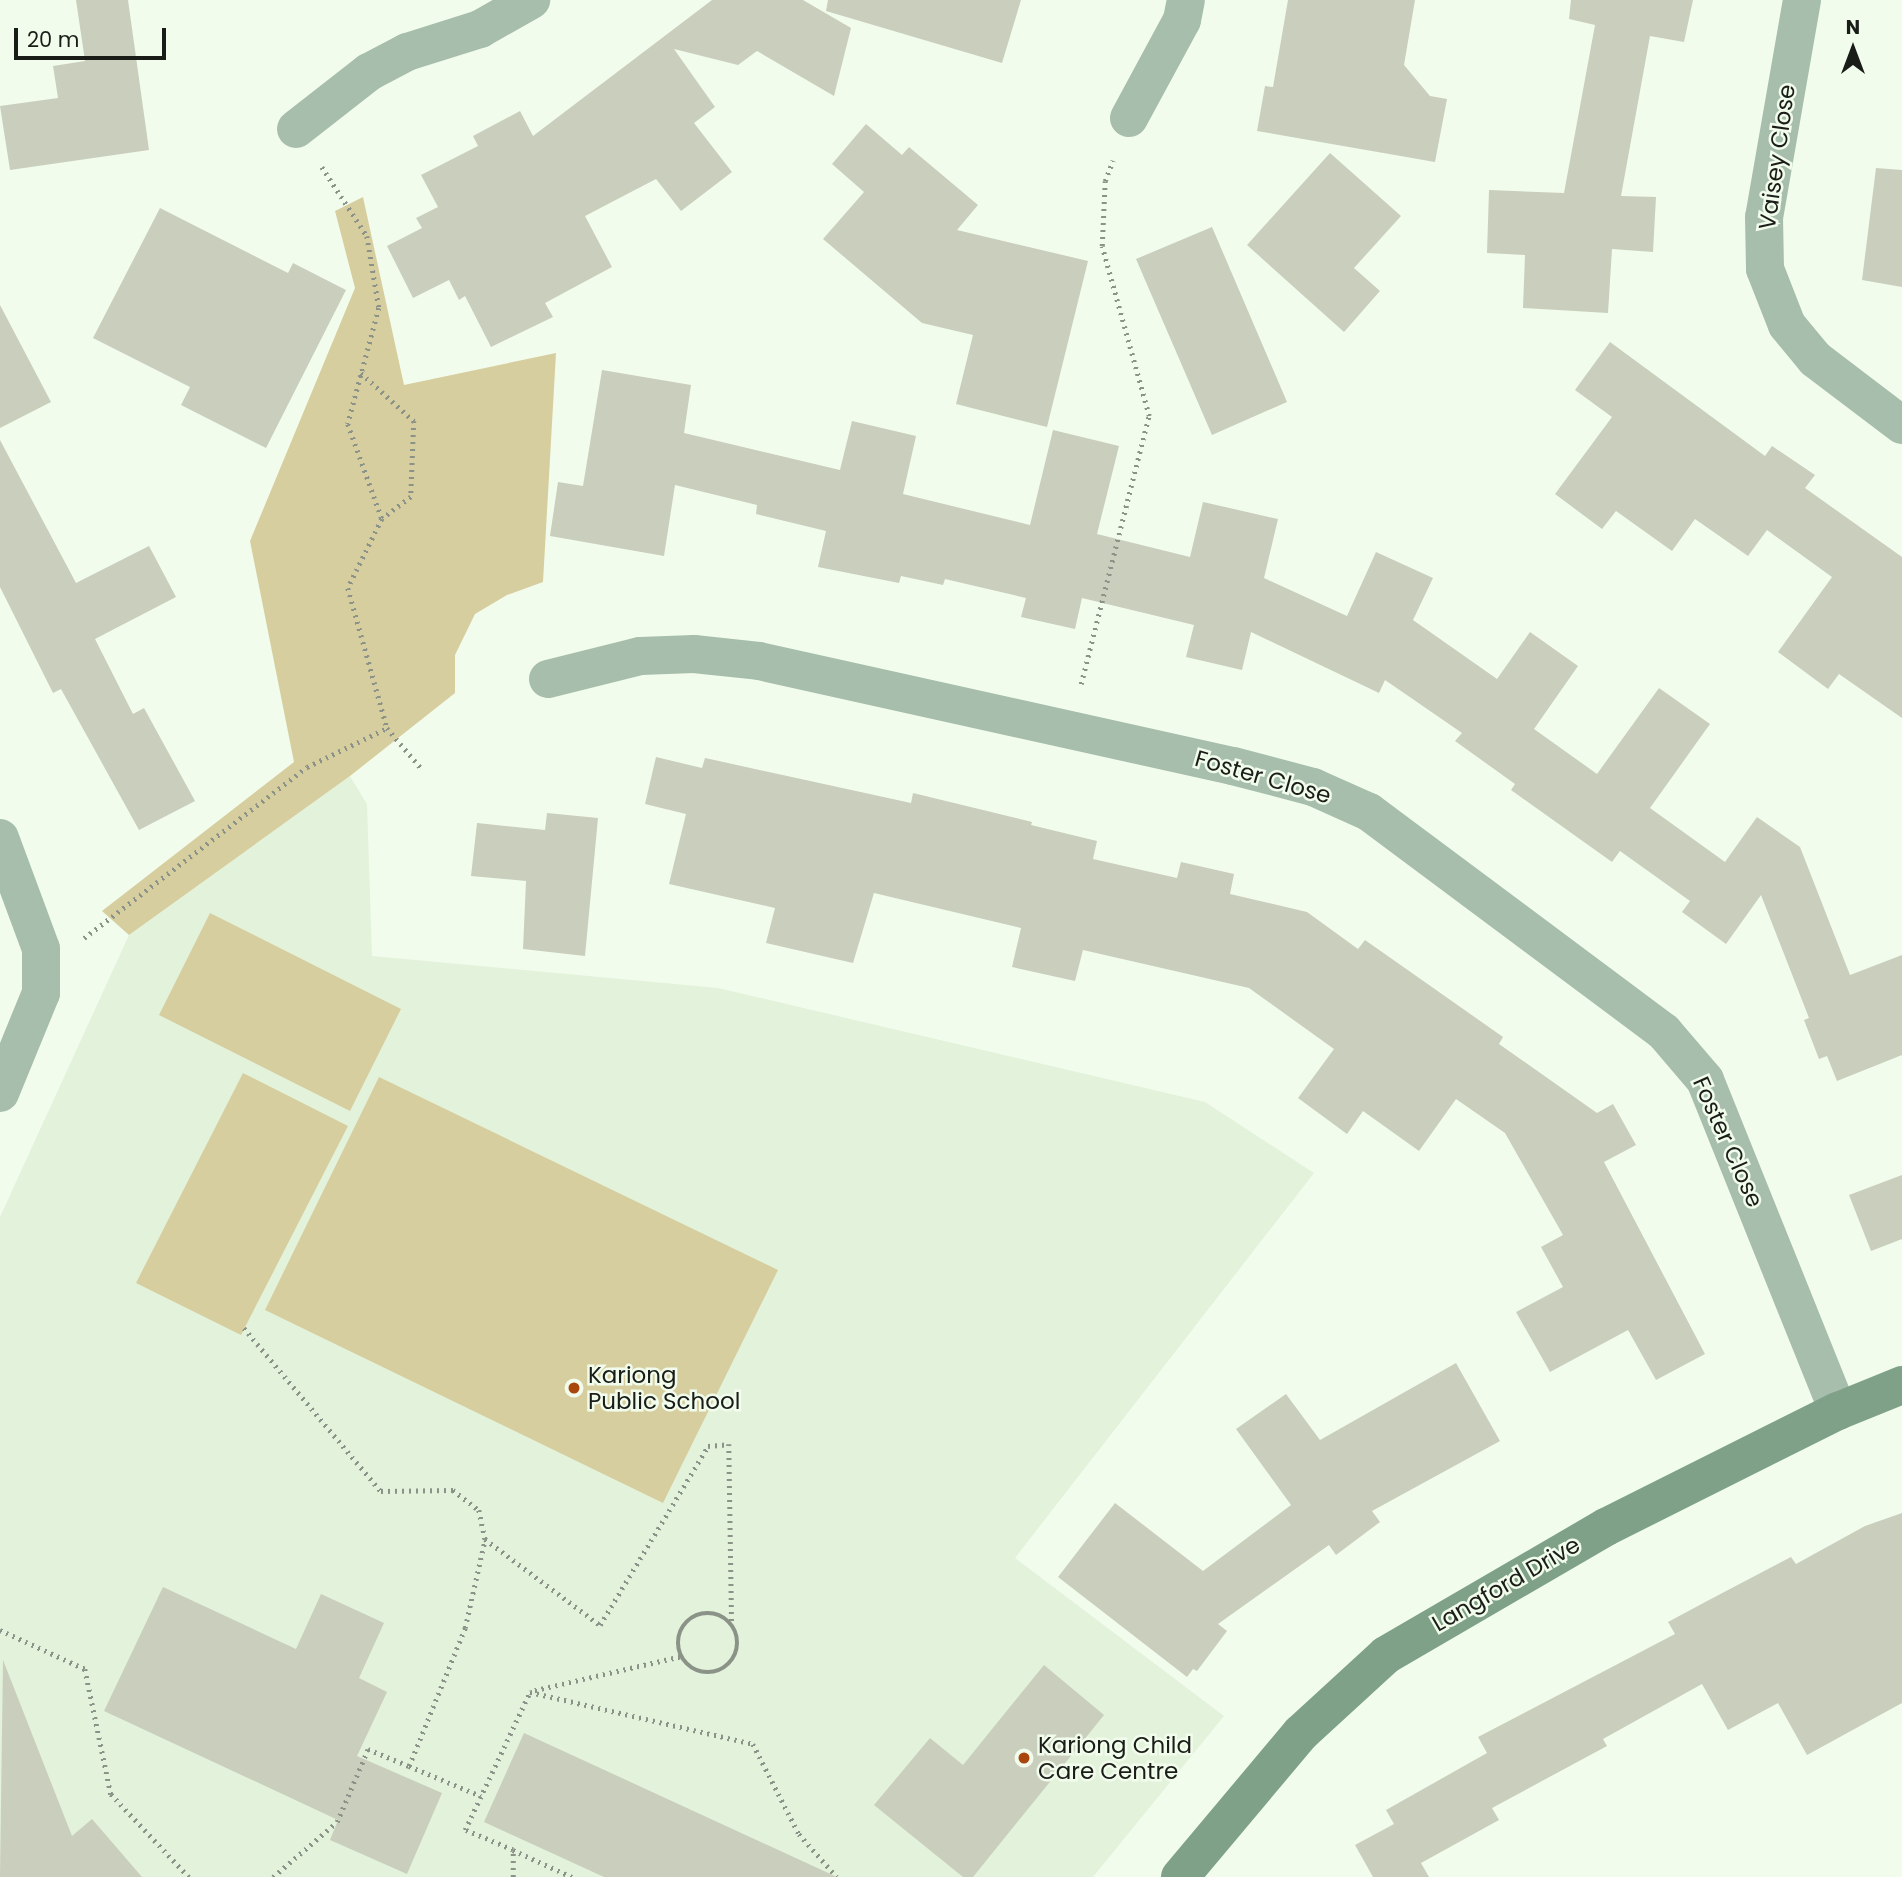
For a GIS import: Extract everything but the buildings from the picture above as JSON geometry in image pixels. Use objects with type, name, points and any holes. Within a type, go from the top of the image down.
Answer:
[{"type":"street","points":[[296,129],[369,72],[407,52],[480,29],[531,0]]},
{"type":"street","points":[[1129,118],[1182,20],[1186,0]]},
{"type":"street","name":"Vaisey Close","points":[[1802,0],[1763,217],[1765,270],[1787,324],[1815,359],[1902,425]]},
{"type":"street","name":"Foster Close","points":[[548,679],[640,656],[694,654],[759,661],[1070,729],[1312,787],[1369,812],[1664,1032],[1705,1080],[1838,1410]]},
{"type":"street","points":[[0,838],[41,949],[41,993],[0,1093]]},
{"type":"street","name":"Langford Drive","points":[[1181,1877],[1300,1733],[1386,1655],[1606,1527],[1838,1410],[1902,1385]]},
{"type":"path","points":[[1070,729],[1149,416],[1102,246],[1105,181],[1129,118]]},
{"type":"path","points":[[296,129],[367,236],[379,308],[348,424],[382,519]]},
{"type":"path","points":[[360,373],[414,421],[411,497],[382,519],[348,588],[387,728],[421,768]]},
{"type":"path","points":[[41,949],[79,942],[307,767],[387,728]]},
{"type":"path","points":[[244,1328],[381,1491],[453,1490],[479,1510],[485,1539],[465,1628],[409,1766]]},
{"type":"path","points":[[485,1539],[600,1625],[708,1446],[729,1444],[732,1625],[739,1644],[724,1670],[704,1674],[681,1657],[678,1637],[688,1621],[716,1614],[732,1625]]},
{"type":"path","points":[[0,1630],[85,1669],[111,1794],[189,1877]]},
{"type":"path","points":[[530,1692],[681,1657]]},
{"type":"path","points":[[530,1692],[465,1830],[572,1877]]},
{"type":"path","points":[[530,1692],[753,1744],[799,1834],[837,1877]]},
{"type":"path","points":[[272,1877],[337,1822],[368,1749],[481,1796]]},
{"type":"path","points":[[513,1850],[513,1877]]},
{"type":"shaded area","points":[[363,197],[404,385],[556,353],[543,582],[507,595],[475,614],[455,655],[455,693],[350,776],[129,935],[102,911],[294,762],[250,541],[355,288],[335,211]]},
{"type":"shaded area","name":"Kariong Public School","points":[[350,776],[367,804],[372,956],[718,988],[1205,1102],[1314,1173],[1015,1558],[1224,1716],[1093,1877],[0,1877],[0,1217],[129,935]]},
{"type":"shaded area","points":[[210,913],[401,1009],[350,1111],[159,1015]]},
{"type":"shaded area","points":[[243,1073],[348,1126],[241,1335],[136,1283]]},
{"type":"shaded area","points":[[379,1077],[778,1270],[663,1503],[265,1310]]},
{"type":"place","name":"Kariong Public School","points":[[574,1388]]},
{"type":"place","name":"Kariong Child Care Centre","points":[[1024,1758]]}]
